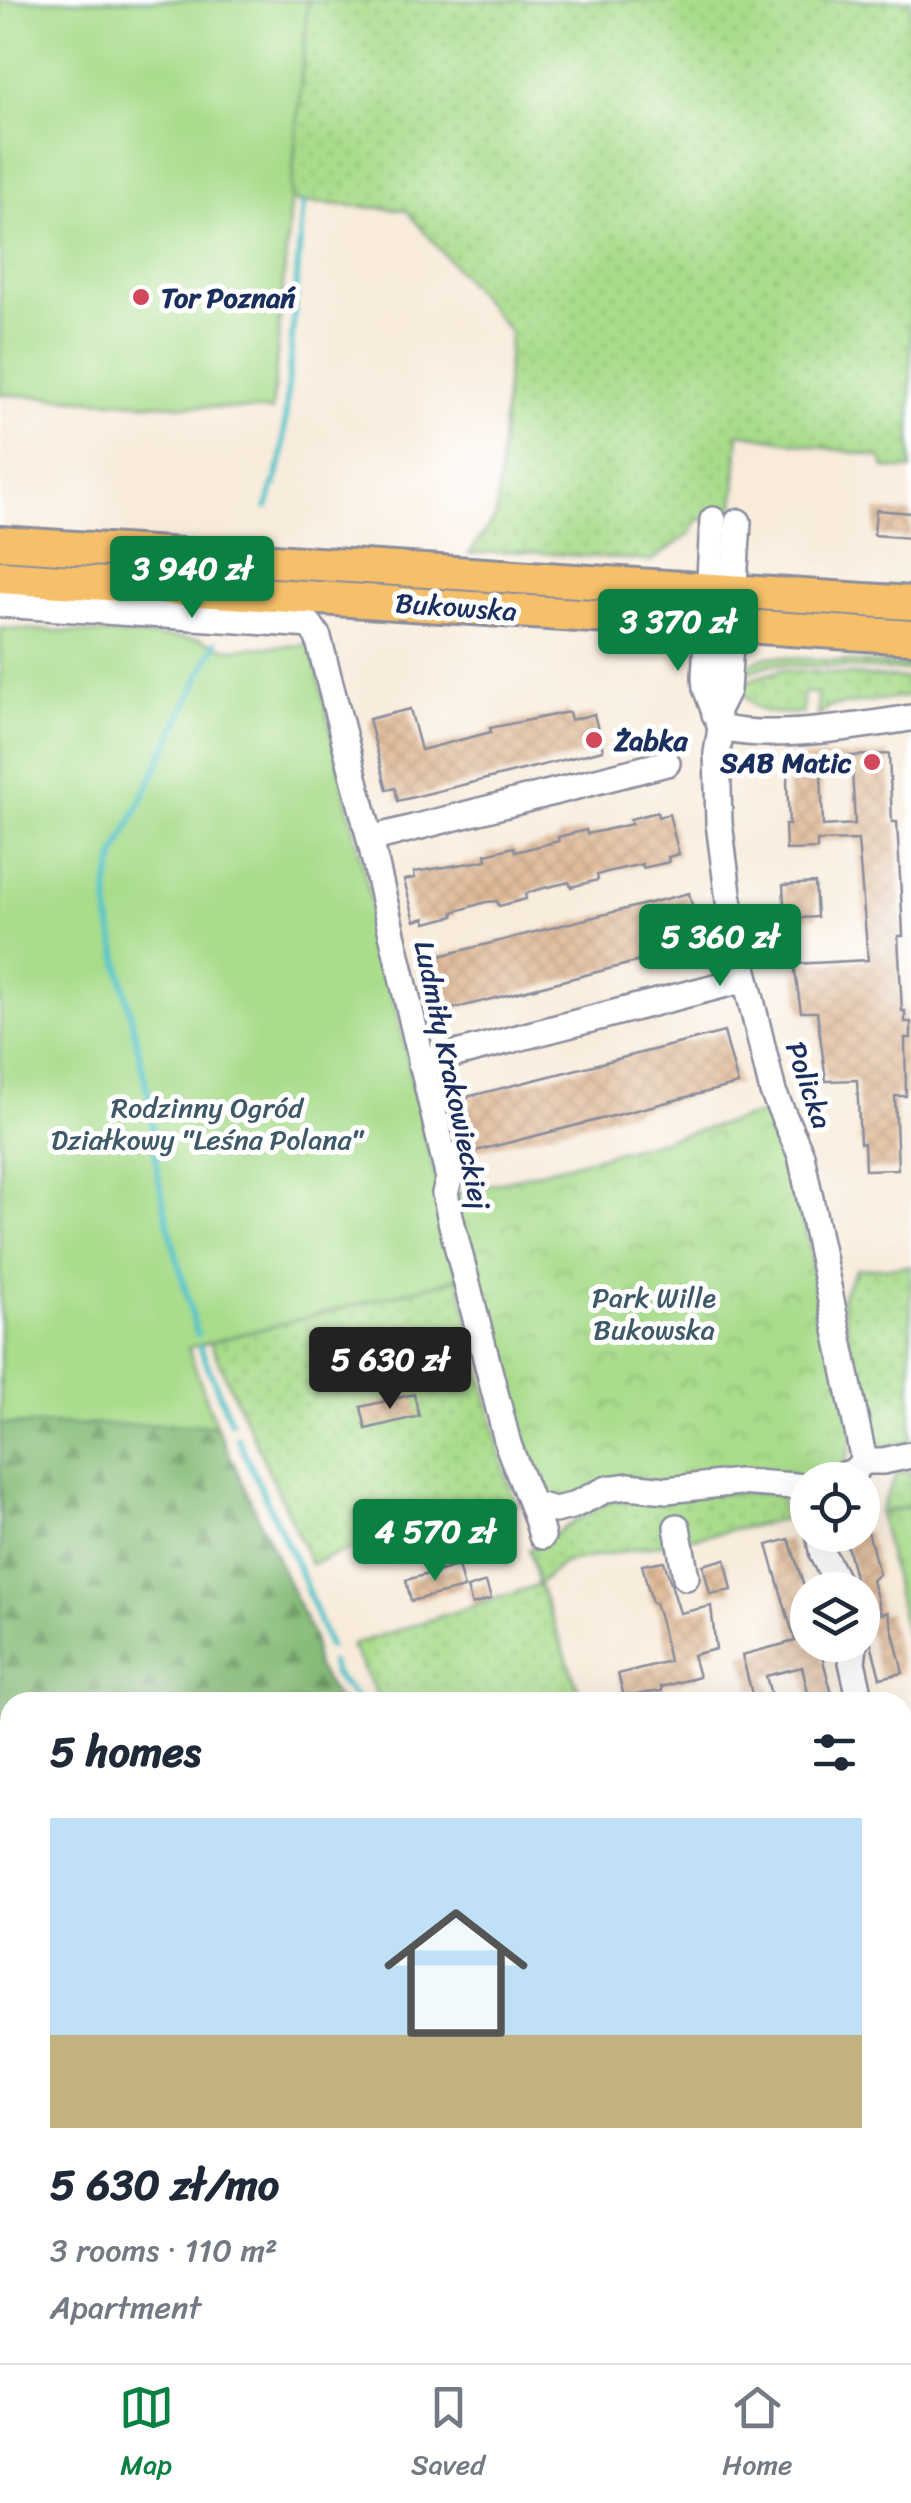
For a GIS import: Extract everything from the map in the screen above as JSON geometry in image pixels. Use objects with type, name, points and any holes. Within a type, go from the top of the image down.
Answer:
[{"type":"main road","name":"Bukowska","points":[[0,543],[911,603]]},
{"type":"main road","name":"Bukowska","points":[[0,577],[911,637]]},
{"type":"street","name":"Policka","points":[[726,521],[720,624],[706,688],[718,721],[722,858],[746,980],[774,1092],[801,1155],[864,1461]]},
{"type":"street","points":[[663,586],[724,551],[760,577],[804,596]]},
{"type":"street","name":"Ludmiły Krakowieckiej","points":[[0,604],[310,625],[322,649],[370,839],[448,1179],[445,1193],[452,1225],[508,1444],[534,1505],[542,1536]]},
{"type":"street","points":[[718,721],[738,732],[832,728],[911,718]]},
{"type":"street","points":[[370,839],[667,763]]},
{"type":"street","points":[[422,1062],[746,980]]},
{"type":"street","points":[[864,1461],[911,1455]]},
{"type":"street","points":[[534,1505],[554,1510],[572,1506],[606,1489],[628,1486],[667,1490],[740,1482],[790,1486]]},
{"type":"street","points":[[677,1527],[686,1577]]},
{"type":"street","points":[[852,1662],[859,1692]]},
{"type":"green space","name":"Tor Poznań","points":[[0,0],[308,0],[272,411],[0,394]]},
{"type":"green space","points":[[28,0],[911,0],[911,470],[885,468],[880,457],[739,433],[734,508],[751,523],[698,519],[690,534],[651,561],[515,551],[469,554],[496,517],[510,332],[406,210],[290,201]]},
{"type":"green space","name":"Rodzinny Ogród Działkowy \"Leśna Polana\"","points":[[0,628],[200,639],[227,649],[310,645],[315,663],[459,1278],[188,1348],[216,1425],[0,1424]]},
{"type":"green space","points":[[766,656],[911,666],[911,671],[772,664],[742,674],[743,668]]},
{"type":"green space","points":[[781,670],[911,679],[911,696],[828,707],[818,716],[817,693],[803,693],[803,713],[773,713],[756,707],[740,683]]},
{"type":"green space","name":"Park Wille Bukowska","points":[[757,1115],[769,1116],[786,1144],[853,1436],[846,1462],[790,1462],[790,1479],[562,1502],[540,1498],[525,1485],[452,1195]]},
{"type":"green space","points":[[911,1266],[911,1441],[886,1447],[869,1441],[841,1297],[856,1269]]},
{"type":"green space","points":[[459,1278],[506,1477],[518,1505],[419,1524],[311,1564],[209,1340]]},
{"type":"green space","points":[[0,1424],[216,1425],[313,1637],[316,1666],[333,1692],[0,1692]]},
{"type":"green space","points":[[911,1471],[911,1507],[880,1513],[880,1511],[897,1473]]},
{"type":"green space","points":[[720,1493],[780,1493],[784,1520],[563,1563],[539,1584],[579,1692],[376,1692],[351,1645],[538,1585],[529,1549],[607,1502]]},
{"type":"green space","points":[[911,1507],[911,1656],[880,1517],[880,1513]]},
{"type":"building","points":[[876,510],[911,513],[911,538],[874,535]]},
{"type":"building","points":[[410,709],[421,750],[491,732],[490,728],[569,712],[571,720],[594,714],[603,750],[398,801],[395,788],[387,790],[369,719]]},
{"type":"building","points":[[889,754],[902,913],[903,936],[898,936],[902,1011],[905,1022],[911,1022],[911,1038],[905,1038],[906,1096],[895,1096],[898,1169],[865,1170],[857,1080],[826,1081],[817,1012],[801,1012],[794,964],[868,960],[858,840],[817,841],[817,849],[786,850],[789,759]],"holes":[[[852,770],[855,824],[823,826],[821,771]]]},
{"type":"building","points":[[657,812],[658,817],[669,814],[679,854],[668,857],[669,862],[607,872],[597,875],[598,880],[571,887],[569,882],[536,890],[525,894],[526,899],[499,906],[497,901],[486,902],[426,923],[425,918],[415,921],[404,880],[415,878],[414,872],[487,860],[486,854],[514,847],[515,852],[586,830],[587,834],[632,824],[630,819]]},
{"type":"building","points":[[815,883],[817,917],[785,919],[783,885]]},
{"type":"building","points":[[689,893],[702,945],[437,1013],[424,960]]},
{"type":"building","points":[[724,1032],[738,1084],[472,1152],[459,1099]]},
{"type":"building","points":[[414,1394],[419,1416],[366,1429],[361,1407]]},
{"type":"building","points":[[789,1539],[799,1572],[790,1572],[790,1624],[767,1545]]},
{"type":"building","points":[[849,1552],[873,1552],[878,1572],[854,1572]]},
{"type":"building","points":[[725,1559],[732,1590],[710,1594],[703,1565]]},
{"type":"building","points":[[664,1561],[680,1613],[711,1606],[716,1649],[693,1655],[699,1677],[661,1687],[662,1691],[623,1692],[618,1674],[669,1661],[642,1565]]},
{"type":"building","points":[[458,1566],[464,1588],[411,1601],[406,1580]]},
{"type":"building","points":[[486,1582],[491,1599],[472,1605],[467,1588]]},
{"type":"building","points":[[880,1610],[881,1614],[888,1612],[903,1673],[880,1678],[876,1662],[880,1662]]},
{"type":"building","points":[[790,1642],[790,1662],[823,1662],[831,1692],[808,1692],[802,1667],[766,1676],[770,1692],[751,1692],[742,1655]]},
{"type":"waterway","points":[[267,507],[282,459],[303,204]]},
{"type":"waterway","points":[[197,1334],[158,1175],[149,1098],[109,917],[108,886],[116,854],[216,642]]},
{"type":"waterway","points":[[200,1347],[231,1422]]},
{"type":"waterway","points":[[237,1437],[302,1576],[329,1647]]},
{"type":"waterway","points":[[331,1663],[334,1674],[350,1692]]},
{"type":"place","name":"Tor Poznań","points":[[141,297]]},
{"type":"place","name":"Żabka","points":[[594,740]]},
{"type":"place","name":"SAB Matic","points":[[872,762]]}]
